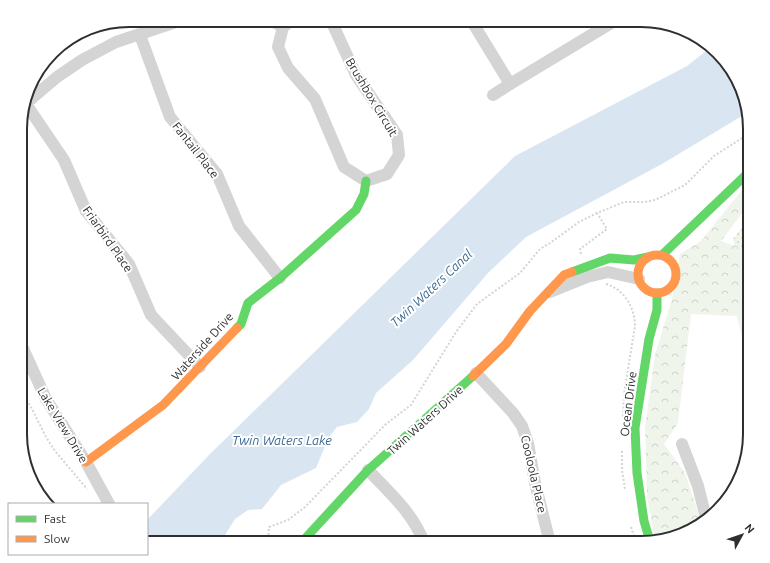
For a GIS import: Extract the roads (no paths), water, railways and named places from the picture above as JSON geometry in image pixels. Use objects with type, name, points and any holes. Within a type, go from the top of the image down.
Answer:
[{"type":"street","points":[[31,100],[57,77],[82,60],[116,42],[162,27]]},
{"type":"street","points":[[287,27],[278,47],[288,68],[315,99],[344,166],[366,181]]},
{"type":"street","name":"Brushbox Circuit","points":[[336,27],[356,75],[396,135],[399,155],[387,174],[366,181]]},
{"type":"street","points":[[475,27],[510,84]]},
{"type":"street","points":[[493,95],[604,27]]},
{"type":"street","name":"Fantail Place","points":[[140,35],[170,118],[217,174],[239,226],[280,278]]},
{"type":"street","name":"Friarbird Place","points":[[29,110],[64,160],[86,211],[129,264],[151,315],[200,367]]},
{"type":"street","points":[[662,256],[743,178]]},
{"type":"street","name":"Waterside Drive","points":[[86,462],[163,406],[241,324],[248,303],[280,278],[356,210],[364,194],[366,181]]},
{"type":"street","points":[[658,255],[668,258],[675,268],[675,280],[668,290],[657,293],[651,292],[641,285],[638,273],[639,266],[648,257],[658,255]]},
{"type":"street","name":"Twin Waters Drive","points":[[307,536],[368,470],[506,344],[530,311],[564,275],[610,258],[634,260],[648,257]]},
{"type":"street","name":"Twin Waters Drive","points":[[546,294],[587,277],[608,272],[639,279]]},
{"type":"street","name":"Ocean Drive","points":[[648,535],[644,521],[637,473],[635,428],[648,339],[657,310],[657,293]]},
{"type":"street","name":"Lake View Drive","points":[[27,357],[46,399],[86,462],[108,503]]},
{"type":"street","name":"Cooloola Place","points":[[476,373],[513,413],[522,426],[528,443],[535,483],[548,536]]},
{"type":"street","points":[[682,444],[698,486],[705,514]]},
{"type":"street","points":[[368,470],[412,519],[421,536]]},
{"type":"water","name":"Twin Waters Lake","points":[[706,51],[713,57],[726,72],[733,84],[740,102],[742,116],[662,164],[526,237],[488,273],[413,360],[376,393],[369,409],[357,422],[337,427],[329,437],[316,468],[281,485],[262,509],[248,510],[235,519],[223,536],[148,536],[148,519],[210,454],[515,156],[687,66]]},
{"type":"water label","name":"Twin Waters Canal","points":[[431,288]]}]
